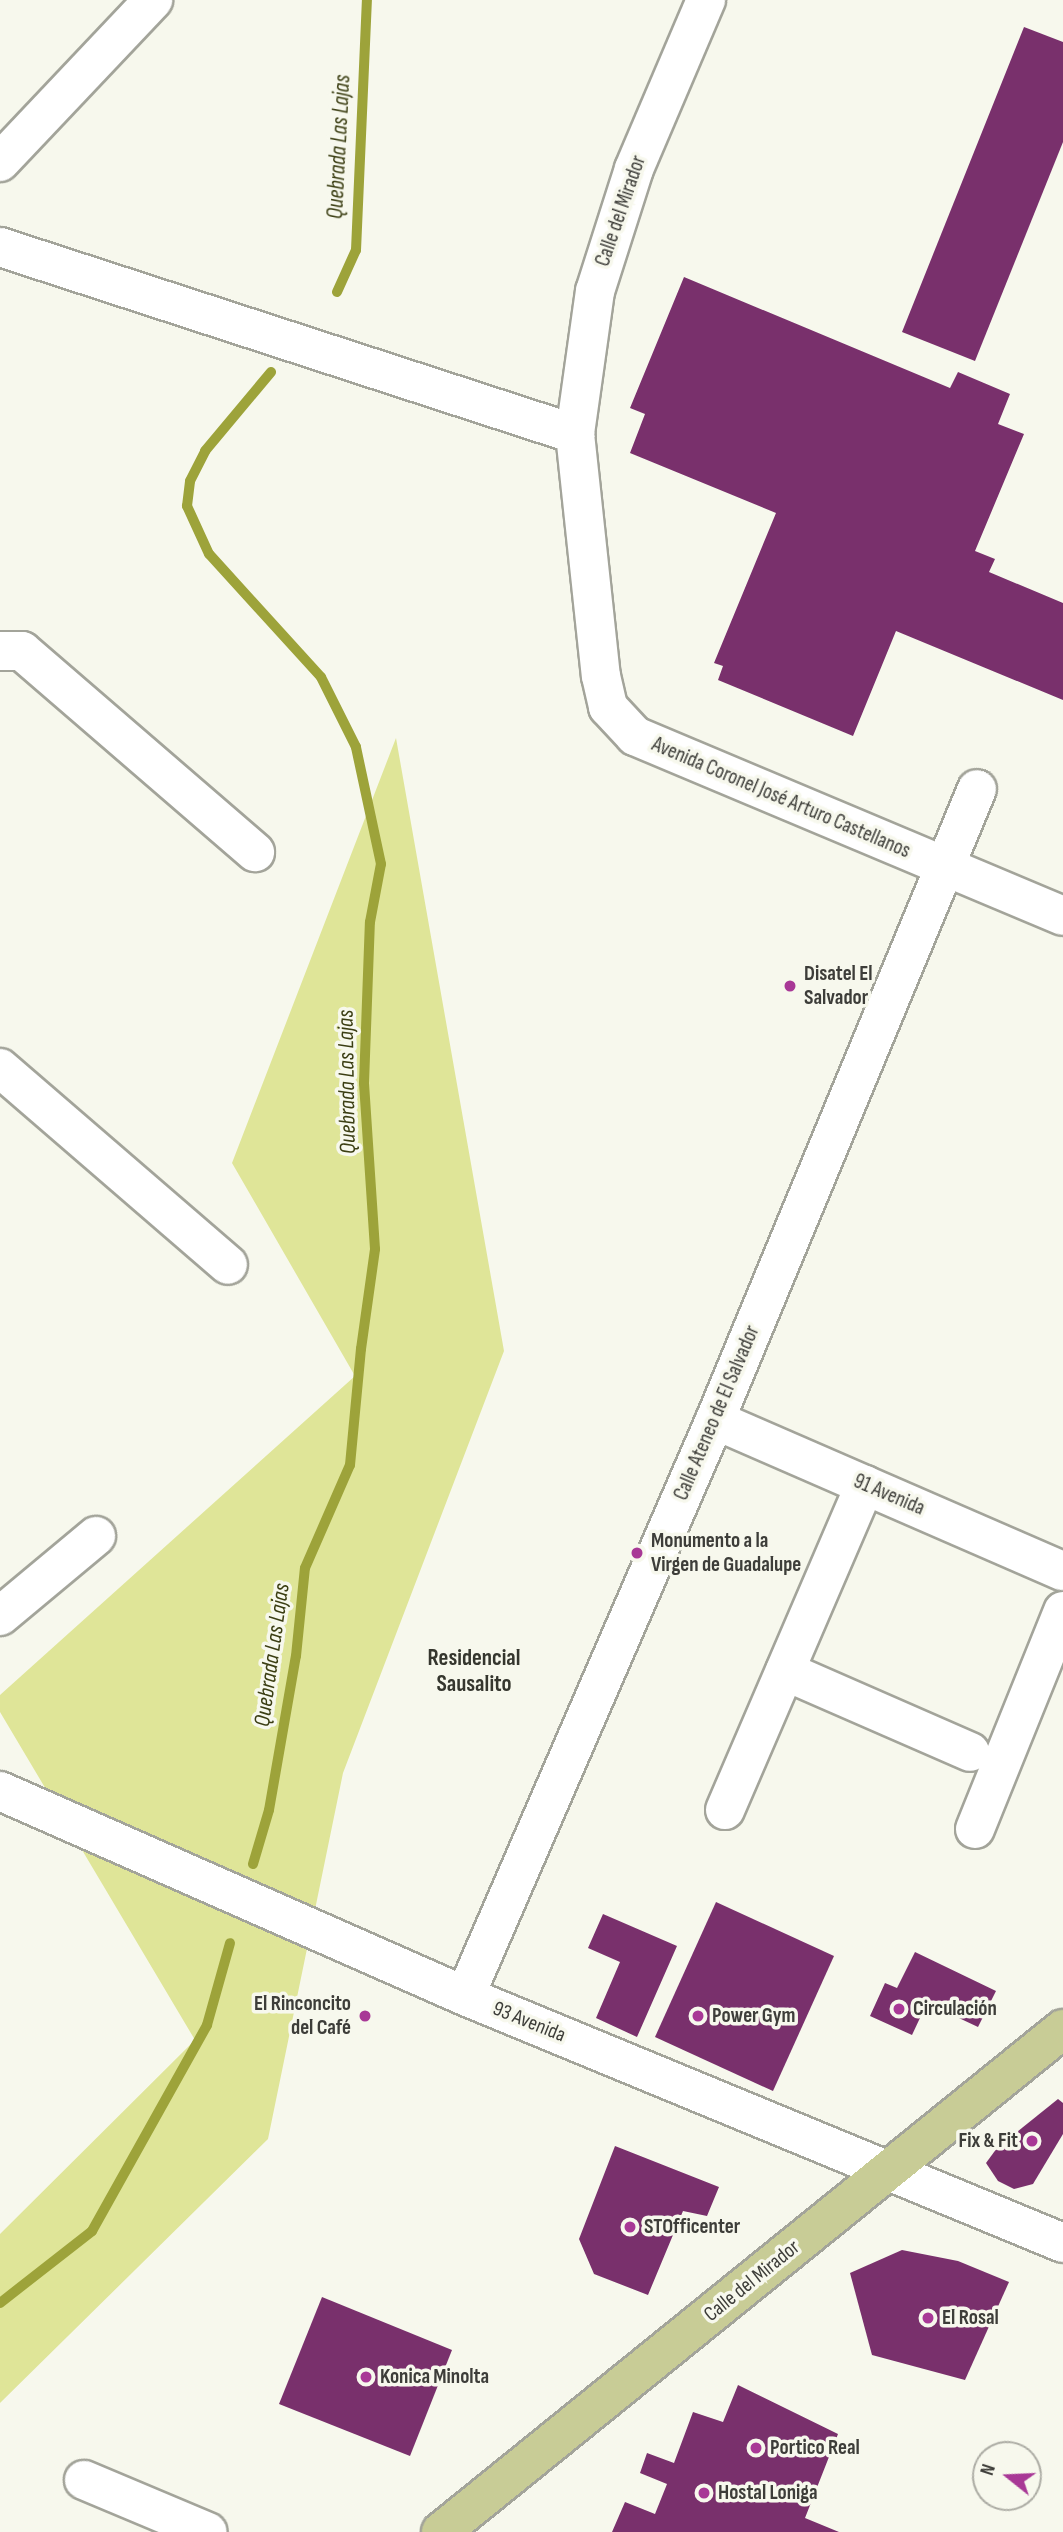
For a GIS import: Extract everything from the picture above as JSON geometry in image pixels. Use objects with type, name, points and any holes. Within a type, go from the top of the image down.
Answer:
[{"type":"main road","name":"Calle del Mirador","points":[[481,2532],[900,2175],[1063,2029]]},
{"type":"main road","name":"Calle del Mirador","points":[[441,2532],[900,2175],[1063,2060]]},
{"type":"street","points":[[0,162],[153,0]]},
{"type":"street","name":"Calle del Mirador","points":[[575,434],[595,291],[634,169],[706,0]]},
{"type":"street","points":[[0,247],[575,434]]},
{"type":"street","name":"Avenida Coronel José Arturo Castellanos","points":[[575,434],[601,676],[608,707],[635,737],[1063,916]]},
{"type":"street","points":[[0,650],[22,651],[255,852]]},
{"type":"street","name":"Calle Ateneo de El Salvador","points":[[465,1996],[715,1420],[977,789]]},
{"type":"street","points":[[0,1068],[228,1265]]},
{"type":"street","name":"91 Avenida","points":[[715,1420],[1063,1571]]},
{"type":"street","points":[[725,1810],[865,1485]]},
{"type":"street","points":[[0,1616],[96,1536]]},
{"type":"street","points":[[975,1829],[1063,1611]]},
{"type":"street","points":[[785,1671],[970,1752]]},
{"type":"street","name":"93 Avenida","points":[[0,1791],[465,1996],[1063,2243]]},
{"type":"street","points":[[84,2480],[208,2532]]},
{"type":"green space","points":[[396,738],[504,1351],[343,1773],[268,2139],[0,2403],[0,2234],[195,2040],[0,1712],[0,1695],[355,1376],[232,1163]]},
{"type":"building","points":[[1024,27],[1063,42],[1063,142],[975,361],[902,332]]},
{"type":"building","points":[[684,277],[950,388],[958,372],[1010,394],[998,424],[1024,434],[975,551],[995,559],[989,572],[1063,603],[1063,700],[896,631],[853,736],[718,680],[723,666],[714,663],[776,513],[630,453],[645,414],[630,408]]},
{"type":"building","points":[[716,1902],[834,1956],[773,2091],[655,2037]]},
{"type":"building","points":[[603,1914],[677,1946],[637,2037],[596,2018],[620,1962],[588,1948]]},
{"type":"building","points":[[915,1952],[996,1991],[978,2027],[927,2003],[912,2035],[870,2016],[885,1983],[897,1988]]},
{"type":"building","name":"Fix & Fit","points":[[1058,2099],[1063,2103],[1063,2134],[1033,2184],[1014,2189],[998,2181],[986,2163],[997,2148]]},
{"type":"building","name":"STOfficenter","points":[[615,2146],[719,2187],[707,2216],[683,2211],[648,2295],[594,2274],[579,2239]]},
{"type":"building","name":"El Rosal","points":[[902,2250],[958,2261],[1009,2282],[965,2380],[872,2355],[850,2273]]},
{"type":"building","name":"Konica Minolta","points":[[322,2297],[452,2350],[410,2456],[279,2404]]},
{"type":"building","name":"Portico Real","points":[[738,2385],[838,2434],[805,2518],[839,2532],[612,2532],[625,2502],[655,2514],[667,2484],[640,2473],[647,2453],[674,2463],[693,2412],[723,2422]]},
{"type":"waterway","name":"Quebrada Las Lajas","points":[[337,292],[356,250],[367,0]]},
{"type":"waterway","name":"Quebrada Las Lajas","points":[[253,1864],[269,1810],[296,1656],[305,1568],[350,1465],[361,1349],[375,1249],[364,1083],[370,922],[381,864],[356,747],[321,677],[209,554],[187,506],[190,481],[205,451],[271,372]]},
{"type":"waterway","name":"Quebrada Las Lajas","points":[[0,2303],[92,2231],[207,2025],[230,1943]]},
{"type":"place","name":"Disatel El Salvador","points":[[790,986]]},
{"type":"place","name":"Monumento a la Virgen de Guadalupe","points":[[637,1553]]},
{"type":"place","name":"Circulación","points":[[899,2009]]},
{"type":"place","name":"El Rinconcito del Café","points":[[365,2016]]},
{"type":"place","name":"Power Gym","points":[[698,2016]]},
{"type":"place","name":"Fix & Fit","points":[[1032,2141]]},
{"type":"place","name":"STOfficenter","points":[[630,2227]]},
{"type":"place","name":"El Rosal","points":[[928,2318]]},
{"type":"place","name":"Konica Minolta","points":[[366,2377]]},
{"type":"place","name":"Portico Real","points":[[756,2448]]},
{"type":"place","name":"Hostal Loniga","points":[[704,2493]]},
{"type":"district","name":"Residencial Sausalito","points":[[474,1671]]}]
